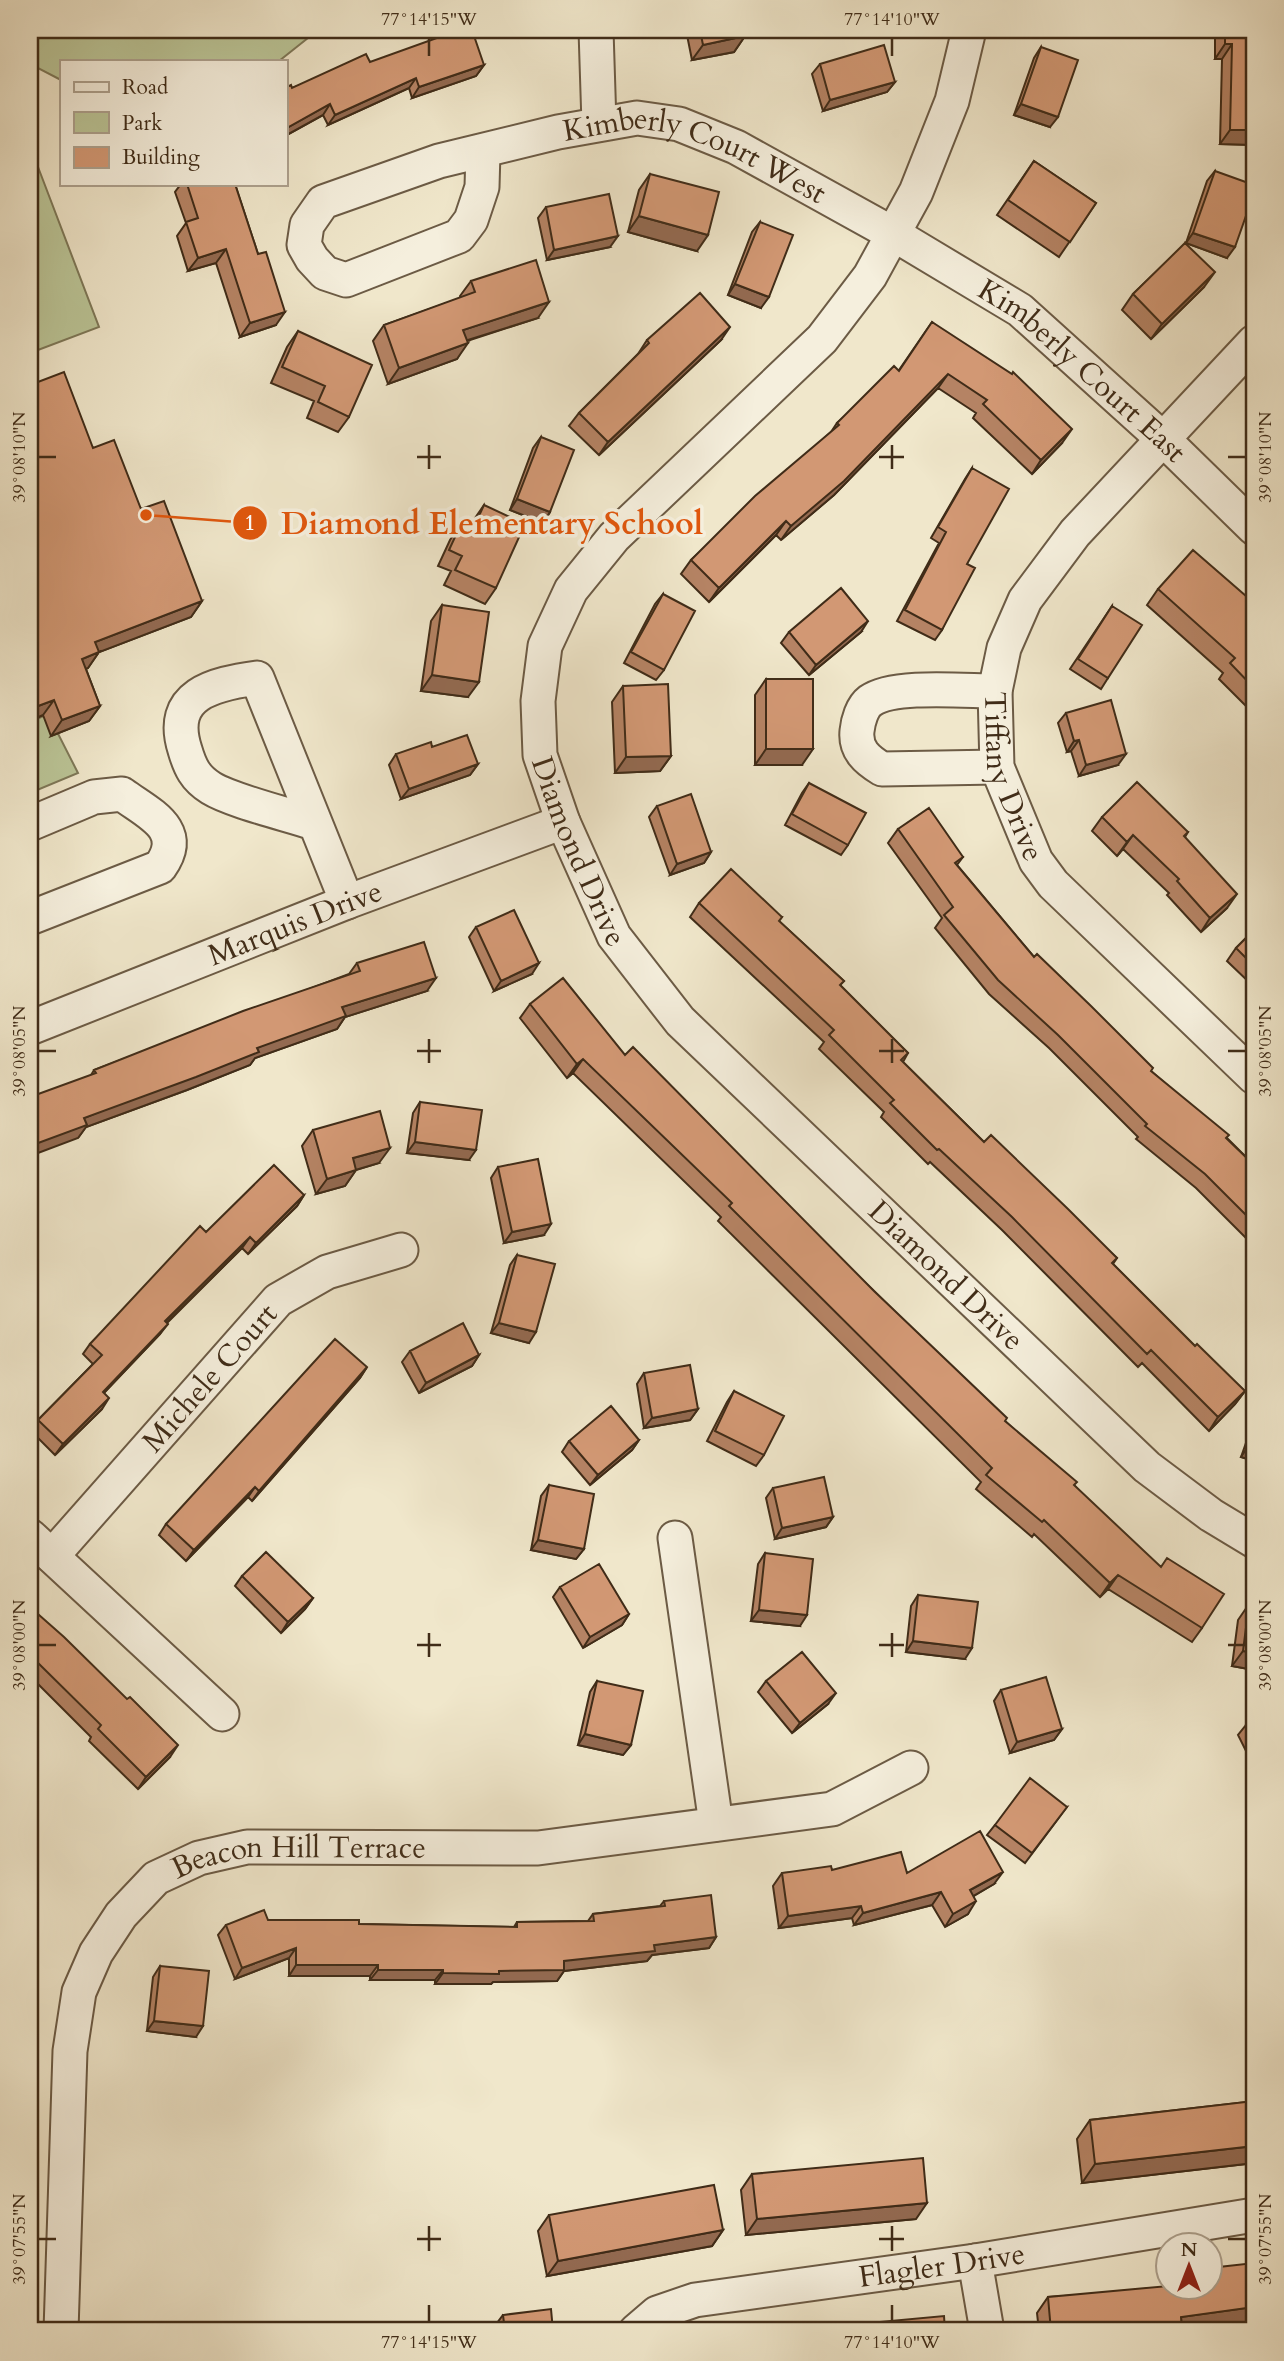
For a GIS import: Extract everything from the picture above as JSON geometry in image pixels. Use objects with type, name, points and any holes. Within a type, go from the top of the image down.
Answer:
[{"type":"street","points":[[596,30],[598,124]]},
{"type":"street","name":"Diamond Drive","points":[[969,30],[952,101],[916,192],[895,235],[870,276],[822,340],[614,537],[571,590],[545,646],[538,701],[540,755],[563,822],[614,936],[680,1021],[1147,1467],[1211,1515],[1254,1541]]},
{"type":"street","name":"Kimberly Court West","points":[[483,152],[482,187],[471,220],[459,236],[346,280],[324,273],[312,259],[304,244],[307,225],[323,202],[439,161],[598,124],[637,118],[678,124],[736,147],[895,235]]},
{"type":"street","name":"Kimberly Court East","points":[[895,235],[1020,310],[1164,440],[1254,528]]},
{"type":"street","name":"Tiffany Drive","points":[[1254,342],[1075,533],[1025,600],[1004,648],[995,691],[997,767],[1035,861],[1053,884],[1254,1077]]},
{"type":"street","points":[[314,823],[212,789],[192,773],[181,738],[181,715],[195,697],[217,684],[257,678],[347,902]]},
{"type":"street","points":[[995,691],[892,693],[869,702],[859,720],[856,741],[867,760],[882,769],[997,767]]},
{"type":"street","points":[[30,824],[94,797],[122,794],[165,826],[170,838],[168,856],[160,867],[30,918]]},
{"type":"street","name":"Marquis Drive","points":[[30,1028],[347,902],[563,822]]},
{"type":"street","name":"Michele Court","points":[[41,1546],[278,1300],[327,1272],[401,1250]]},
{"type":"street","points":[[674,1538],[716,1824]]},
{"type":"street","points":[[41,1546],[222,1714]]},
{"type":"street","name":"Beacon Hill Terrace","points":[[61,2331],[70,2051],[79,1992],[96,1953],[121,1915],[156,1878],[199,1858],[247,1847],[538,1848],[832,1809],[911,1768]]},
{"type":"street","name":"Flagler Drive","points":[[636,2331],[657,2313],[695,2300],[975,2261],[1254,2215]]},
{"type":"street","points":[[975,2261],[987,2331]]},
{"type":"green space","points":[[30,30],[318,30],[280,60],[60,60],[60,79],[30,64]]},
{"type":"green space","points":[[30,146],[99,327],[30,353]]},
{"type":"green space","points":[[48,714],[78,773],[30,793],[30,722]]},
{"type":"building","points":[[459,30],[472,30],[484,65],[419,87],[416,78],[335,115],[330,104],[287,128],[287,87],[291,85],[292,88],[366,54],[370,62]]},
{"type":"building","points":[[700,30],[744,30],[745,36],[703,45]]},
{"type":"building","points":[[1225,30],[1254,30],[1254,130],[1230,130],[1232,44],[1225,44]]},
{"type":"building","points":[[884,45],[895,82],[830,100],[820,64]]},
{"type":"building","points":[[1041,47],[1078,60],[1058,117],[1021,104]]},
{"type":"building","points":[[1034,161],[1096,203],[1070,242],[1008,200]]},
{"type":"building","points":[[1215,171],[1254,185],[1254,193],[1235,247],[1193,233]]},
{"type":"building","points":[[650,174],[719,192],[708,235],[639,216]]},
{"type":"building","points":[[188,186],[236,186],[258,254],[266,252],[285,312],[250,323],[226,249],[198,258],[186,222],[198,218]]},
{"type":"building","points":[[609,194],[618,236],[554,250],[546,207]]},
{"type":"building","points":[[760,222],[793,235],[769,297],[735,284]]},
{"type":"building","points":[[1185,243],[1215,272],[1162,324],[1133,294]]},
{"type":"building","points":[[536,260],[549,302],[463,330],[468,343],[399,368],[384,325],[475,292],[471,281]]},
{"type":"building","points":[[700,293],[730,327],[608,442],[579,413],[649,343],[647,340]]},
{"type":"building","points":[[932,322],[1012,374],[1013,372],[1072,429],[1041,460],[983,404],[987,400],[948,374],[844,481],[791,526],[786,521],[719,588],[691,560],[755,496],[839,425],[837,423],[894,366],[899,371]]},
{"type":"building","points":[[298,331],[372,365],[349,417],[318,402],[325,386],[282,367]]},
{"type":"building","points":[[64,372],[93,448],[114,440],[141,509],[164,501],[202,601],[95,642],[99,652],[82,659],[100,706],[62,720],[54,700],[30,709],[30,385]]},
{"type":"building","points":[[541,437],[574,450],[550,512],[517,499]]},
{"type":"building","points":[[972,468],[1009,489],[967,564],[975,568],[942,630],[905,610],[946,532],[938,527]]},
{"type":"building","points":[[484,505],[525,524],[496,588],[455,570],[462,556],[449,550],[461,524],[473,529]]},
{"type":"building","points":[[1193,550],[1254,603],[1254,610],[1249,615],[1254,620],[1254,688],[1230,663],[1235,658],[1158,589]]},
{"type":"building","points":[[841,588],[868,621],[816,665],[789,632]]},
{"type":"building","points":[[663,594],[695,611],[664,670],[631,652]]},
{"type":"building","points":[[442,605],[489,612],[479,682],[432,675]]},
{"type":"building","points":[[1112,606],[1142,625],[1108,678],[1078,659]]},
{"type":"building","points":[[766,679],[813,679],[813,749],[766,749]]},
{"type":"building","points":[[668,684],[671,756],[626,757],[623,686]]},
{"type":"building","points":[[1111,700],[1126,754],[1086,765],[1079,740],[1074,741],[1066,713]]},
{"type":"building","points":[[467,735],[478,764],[409,789],[396,754],[431,742],[432,747]]},
{"type":"building","points":[[1137,782],[1188,832],[1184,836],[1237,894],[1210,918],[1177,881],[1179,879],[1133,835],[1127,842],[1102,817]]},
{"type":"building","points":[[809,783],[866,813],[848,845],[792,814]]},
{"type":"building","points":[[691,794],[711,852],[677,864],[657,806]]},
{"type":"building","points":[[929,808],[963,857],[955,863],[1034,957],[1037,954],[1091,1006],[1153,1068],[1151,1071],[1229,1135],[1226,1138],[1254,1165],[1254,1223],[1205,1174],[1145,1126],[1147,1124],[1058,1035],[998,980],[944,915],[953,907],[898,829]]},
{"type":"building","points":[[731,869],[782,917],[779,921],[844,981],[840,985],[908,1053],[901,1060],[984,1142],[991,1135],[1068,1209],[1117,1258],[1112,1263],[1195,1346],[1197,1344],[1245,1391],[1218,1417],[1151,1350],[1147,1354],[1012,1217],[937,1150],[890,1103],[894,1100],[829,1035],[834,1030],[699,903]]},
{"type":"building","points":[[514,910],[539,963],[501,981],[476,927]]},
{"type":"building","points":[[1254,930],[1254,966],[1236,948]]},
{"type":"building","points":[[424,942],[436,978],[342,1007],[346,1016],[257,1048],[259,1052],[84,1118],[87,1125],[30,1146],[30,1097],[96,1073],[94,1070],[243,1011],[360,971],[357,963]]},
{"type":"building","points":[[563,978],[625,1055],[633,1047],[874,1291],[1007,1418],[1005,1421],[1077,1482],[1074,1485],[1161,1567],[1167,1558],[1224,1594],[1202,1628],[1118,1575],[1110,1583],[1044,1520],[1042,1522],[986,1475],[992,1468],[729,1206],[732,1203],[583,1059],[577,1064],[530,1004]]},
{"type":"building","points":[[420,1102],[482,1110],[476,1150],[415,1142]]},
{"type":"building","points":[[380,1111],[390,1148],[353,1158],[356,1170],[327,1179],[313,1130]]},
{"type":"building","points":[[538,1159],[551,1224],[512,1232],[498,1167]]},
{"type":"building","points":[[274,1165],[304,1195],[256,1243],[250,1237],[165,1321],[168,1324],[103,1392],[109,1398],[63,1444],[38,1420],[102,1355],[90,1344],[200,1226],[206,1232]]},
{"type":"building","points":[[517,1255],[555,1264],[536,1332],[499,1323]]},
{"type":"building","points":[[463,1323],[479,1355],[426,1383],[410,1351]]},
{"type":"building","points":[[335,1339],[367,1367],[259,1491],[255,1487],[194,1550],[166,1524]]},
{"type":"building","points":[[690,1365],[698,1409],[652,1418],[644,1373]]},
{"type":"building","points":[[734,1391],[784,1416],[764,1455],[715,1431]]},
{"type":"building","points":[[611,1406],[639,1440],[598,1475],[569,1441]]},
{"type":"building","points":[[824,1477],[833,1517],[782,1528],[773,1488]]},
{"type":"building","points":[[549,1485],[594,1494],[584,1549],[538,1540]]},
{"type":"building","points":[[266,1552],[313,1598],[288,1622],[242,1576]]},
{"type":"building","points":[[765,1553],[813,1559],[807,1615],[759,1610]]},
{"type":"building","points":[[599,1564],[629,1614],[590,1637],[560,1587]]},
{"type":"building","points":[[918,1595],[978,1602],[972,1648],[913,1641]]},
{"type":"building","points":[[1249,1604],[1254,1605],[1254,1652],[1243,1651]]},
{"type":"building","points":[[30,1607],[127,1699],[130,1697],[178,1745],[146,1777],[98,1729],[101,1725],[30,1655]]},
{"type":"building","points":[[802,1652],[836,1693],[800,1723],[766,1681]]},
{"type":"building","points":[[1046,1677],[1062,1729],[1017,1742],[1001,1690]]},
{"type":"building","points":[[597,1681],[643,1691],[631,1745],[585,1734]]},
{"type":"building","points":[[1254,1720],[1254,1742],[1246,1725]]},
{"type":"building","points":[[1030,1778],[1067,1807],[1032,1853],[995,1825]]},
{"type":"building","points":[[980,1831],[1003,1872],[970,1890],[976,1901],[953,1914],[941,1892],[863,1913],[861,1906],[788,1916],[782,1873],[831,1866],[832,1870],[901,1852],[907,1873]]},
{"type":"building","points":[[711,1895],[716,1937],[654,1945],[655,1951],[564,1961],[564,1970],[499,1971],[499,1974],[443,1973],[443,1970],[378,1970],[378,1965],[296,1965],[296,1948],[242,1968],[226,1925],[264,1910],[268,1920],[359,1920],[359,1924],[517,1927],[517,1922],[594,1921],[593,1914],[665,1906],[664,1901]]},
{"type":"building","points":[[160,1966],[209,1971],[203,2026],[154,2021]]},
{"type":"building","points":[[1254,2101],[1254,2146],[1095,2164],[1090,2120]]},
{"type":"building","points":[[923,2158],[927,2203],[757,2219],[752,2174]]},
{"type":"building","points":[[714,2185],[723,2230],[558,2261],[549,2215]]},
{"type":"building","points":[[1254,2263],[1254,2307],[1181,2317],[1182,2331],[1051,2331],[1048,2297],[1154,2287],[1154,2302],[1224,2302],[1224,2266]]},
{"type":"building","points":[[551,2309],[553,2331],[505,2331],[503,2315]]},
{"type":"building","points":[[944,2316],[945,2331],[794,2331],[794,2330]]},
{"type":"building","points":[[408,2323],[409,2331],[357,2331],[356,2328]]},
{"type":"place","name":"Diamond Elementary School","points":[[146,515]]}]
